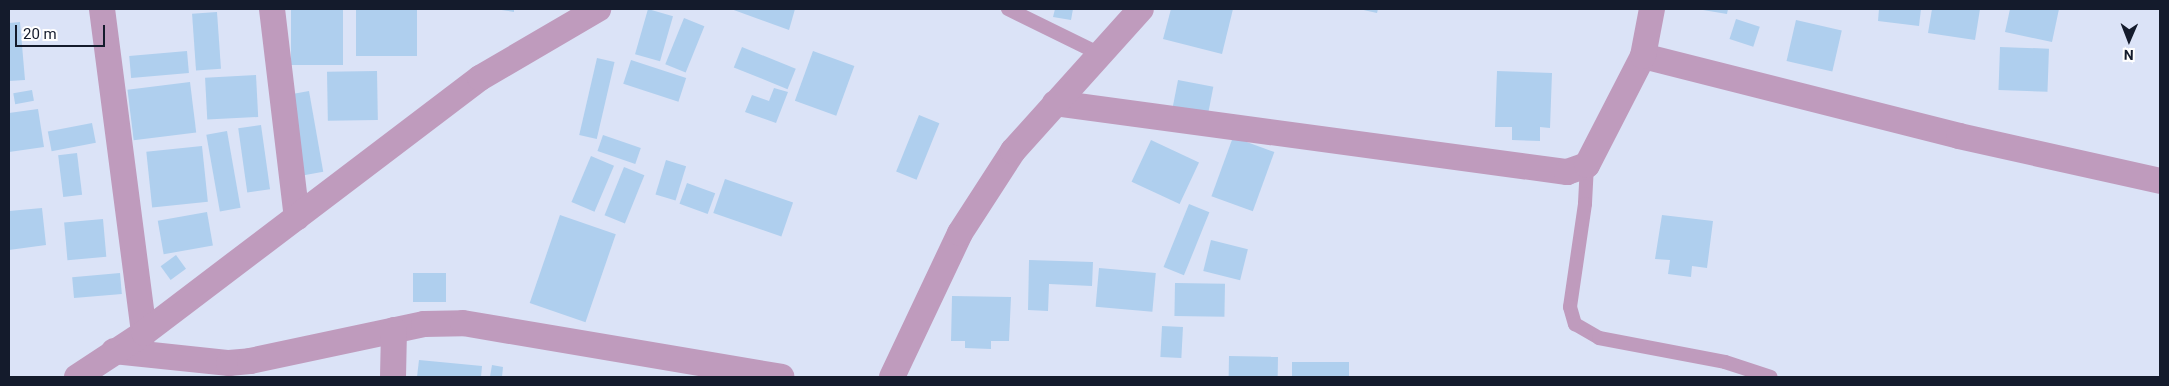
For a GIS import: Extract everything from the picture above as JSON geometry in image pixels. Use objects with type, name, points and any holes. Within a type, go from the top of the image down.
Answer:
[{"type":"street","points":[[102,9],[144,333]]},
{"type":"street","points":[[272,9],[297,218]]},
{"type":"street","points":[[77,377],[144,333],[480,78],[598,9]]},
{"type":"street","points":[[892,377],[960,233],[1013,151],[1141,9]]},
{"type":"street","points":[[1055,104],[1567,172],[1587,166],[1643,56],[1652,9]]},
{"type":"street","points":[[1643,56],[1959,136],[2160,181]]},
{"type":"street","points":[[114,351],[228,363],[250,361],[394,330],[463,323],[781,377]]},
{"type":"street","points":[[393,377],[394,330]]},
{"type":"lane","points":[[1008,9],[1100,54]]},
{"type":"lane","points":[[1587,166],[1570,307],[1575,324],[1599,338],[1725,362],[1771,377]]},
{"type":"building","points":[[291,9],[343,9],[343,65],[291,65]]},
{"type":"building","points":[[356,9],[417,9],[417,56],[356,56]]},
{"type":"building","points":[[495,9],[514,9],[514,12]]},
{"type":"building","points":[[648,9],[673,16],[660,61],[635,54]]},
{"type":"building","points":[[731,9],[795,9],[789,30]]},
{"type":"building","points":[[1055,9],[1073,9],[1071,20],[1053,17]]},
{"type":"building","points":[[1171,9],[1233,9],[1222,54],[1163,39]]},
{"type":"building","points":[[1359,9],[1378,9],[1377,13]]},
{"type":"building","points":[[1697,9],[1728,9],[1727,14]]},
{"type":"building","points":[[1879,9],[1921,9],[1919,26],[1878,21]]},
{"type":"building","points":[[1932,9],[1980,9],[1975,40],[1928,33]]},
{"type":"building","points":[[2010,9],[2059,9],[2052,42],[2005,32]]},
{"type":"building","points":[[217,12],[221,69],[196,71],[192,14]]},
{"type":"building","points":[[684,18],[704,26],[686,73],[665,64]]},
{"type":"building","points":[[1736,19],[1760,27],[1753,47],[1730,39]]},
{"type":"building","points":[[1796,20],[1842,31],[1832,71],[1787,61]]},
{"type":"building","points":[[20,22],[25,80],[9,81],[9,23]]},
{"type":"building","points":[[742,47],[796,69],[788,89],[734,67]]},
{"type":"building","points":[[2000,47],[2049,49],[2047,92],[1998,90]]},
{"type":"building","points":[[187,51],[189,73],[131,78],[129,56]]},
{"type":"building","points":[[813,51],[854,66],[836,116],[795,101]]},
{"type":"building","points":[[597,58],[615,62],[597,139],[579,135]]},
{"type":"building","points":[[631,60],[686,78],[678,102],[623,84]]},
{"type":"building","points":[[377,71],[378,120],[328,121],[327,72]]},
{"type":"building","points":[[1497,71],[1552,73],[1550,128],[1540,127],[1540,141],[1512,140],[1512,127],[1495,127]]},
{"type":"building","points":[[256,75],[258,117],[207,120],[205,78]]},
{"type":"building","points":[[1178,80],[1213,87],[1208,114],[1173,107]]},
{"type":"building","points":[[190,82],[196,133],[134,140],[127,90]]},
{"type":"building","points":[[774,88],[788,92],[776,123],[745,112],[752,95],[769,101]]},
{"type":"building","points":[[32,90],[34,101],[15,104],[13,93]]},
{"type":"building","points":[[309,91],[323,172],[303,175],[288,95]]},
{"type":"building","points":[[38,109],[44,147],[9,152],[9,113]]},
{"type":"building","points":[[919,115],[939,123],[917,180],[896,172]]},
{"type":"building","points":[[92,123],[96,143],[52,151],[48,132]]},
{"type":"building","points":[[261,125],[270,189],[247,193],[238,128]]},
{"type":"building","points":[[227,131],[241,208],[220,211],[206,135]]},
{"type":"building","points":[[603,135],[641,148],[635,164],[597,151]]},
{"type":"building","points":[[1233,137],[1274,152],[1253,211],[1211,196]]},
{"type":"building","points":[[1151,140],[1199,162],[1180,204],[1132,182]]},
{"type":"building","points":[[202,146],[208,202],[152,208],[146,152]]},
{"type":"building","points":[[77,153],[82,195],[63,197],[58,155]]},
{"type":"building","points":[[591,156],[614,166],[594,212],[571,202]]},
{"type":"building","points":[[666,160],[686,166],[676,201],[655,194]]},
{"type":"building","points":[[624,167],[644,175],[625,223],[605,215]]},
{"type":"building","points":[[725,179],[793,202],[781,236],[713,213]]},
{"type":"building","points":[[687,183],[715,193],[708,214],[679,204]]},
{"type":"building","points":[[1189,204],[1209,212],[1184,275],[1164,267]]},
{"type":"building","points":[[42,208],[46,245],[9,250],[9,211]]},
{"type":"building","points":[[207,212],[213,245],[164,254],[158,221]]},
{"type":"building","points":[[560,215],[616,234],[586,322],[530,303]]},
{"type":"building","points":[[1662,215],[1713,221],[1707,268],[1692,266],[1691,277],[1668,274],[1670,260],[1655,259]]},
{"type":"building","points":[[103,219],[106,257],[67,260],[64,222]]},
{"type":"building","points":[[1211,240],[1248,249],[1240,280],[1203,271]]},
{"type":"building","points":[[176,255],[186,269],[171,280],[161,266]]},
{"type":"building","points":[[1029,260],[1093,262],[1092,286],[1049,284],[1048,311],[1028,310]]},
{"type":"building","points":[[1099,268],[1156,273],[1152,312],[1096,307]]},
{"type":"building","points":[[120,273],[122,294],[74,298],[72,277]]},
{"type":"building","points":[[413,273],[446,273],[446,302],[413,302]]},
{"type":"building","points":[[1175,283],[1225,284],[1224,317],[1174,316]]},
{"type":"building","points":[[952,296],[1011,297],[1009,341],[991,341],[991,349],[965,348],[965,341],[951,341]]},
{"type":"building","points":[[1162,326],[1183,327],[1181,358],[1160,357]]},
{"type":"building","points":[[1229,356],[1278,357],[1278,377],[1229,377]]},
{"type":"building","points":[[419,360],[482,366],[481,377],[417,377]]},
{"type":"building","points":[[1292,362],[1349,362],[1349,377],[1292,377]]},
{"type":"building","points":[[492,365],[503,367],[502,377],[490,377]]}]
